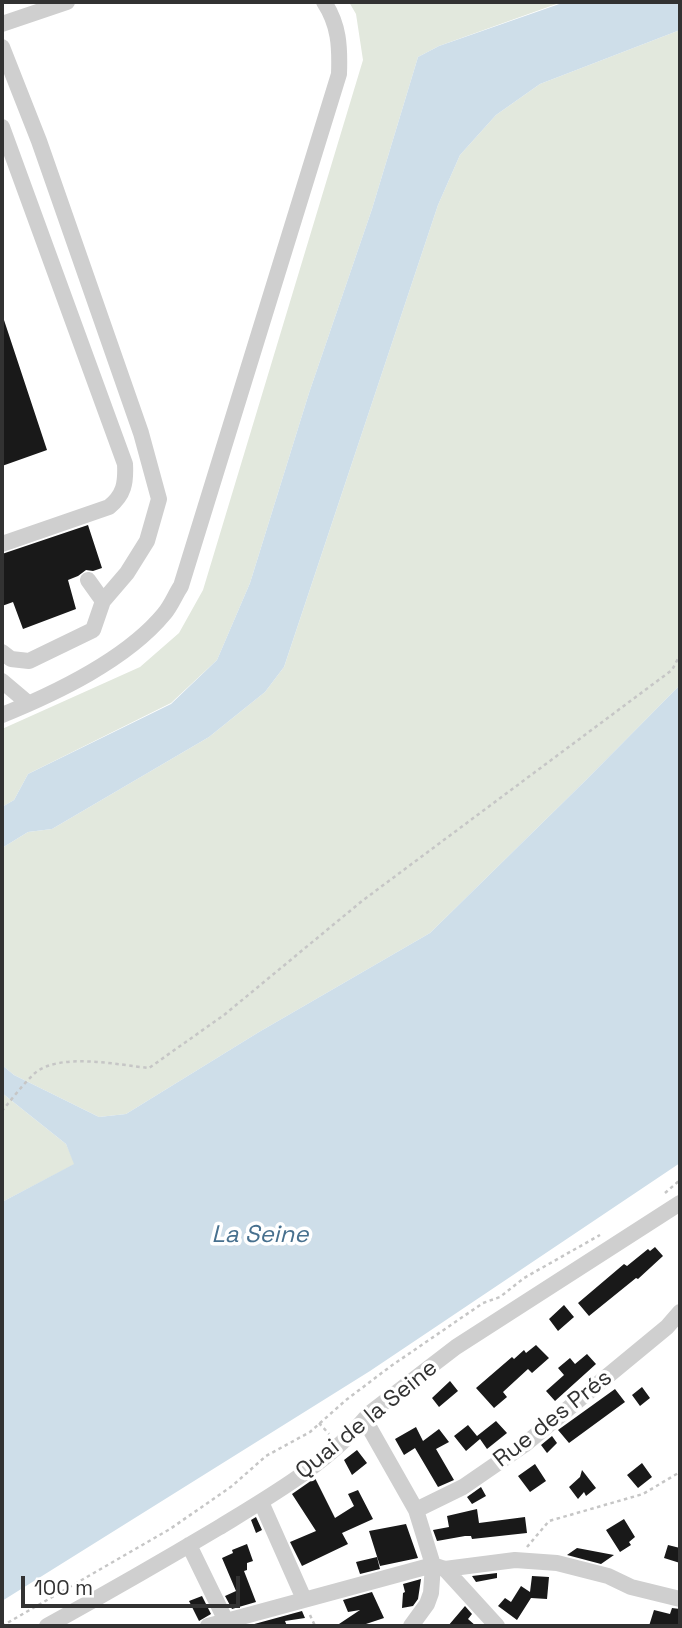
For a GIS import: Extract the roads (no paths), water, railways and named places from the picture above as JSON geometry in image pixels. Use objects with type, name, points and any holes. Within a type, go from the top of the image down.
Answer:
[{"type":"street","points":[[2,24],[67,2]]},
{"type":"street","points":[[2,715],[116,657],[165,613],[181,586],[339,74],[338,32],[335,18],[324,2]]},
{"type":"street","points":[[2,47],[39,141],[137,421],[159,499],[147,541],[127,573],[103,601],[93,630],[29,661],[11,659],[2,652]]},
{"type":"street","points":[[2,127],[125,464],[126,481],[120,498],[108,507],[2,544]]},
{"type":"street","points":[[88,580],[103,601]]},
{"type":"street","points":[[2,681],[28,703]]},
{"type":"street","name":"Quai de la Seine","points":[[47,1626],[162,1563],[315,1466],[361,1426],[370,1413],[456,1347],[680,1203]]},
{"type":"street","name":"Rue des Prés","points":[[416,1510],[463,1487],[524,1445],[667,1327],[680,1312]]},
{"type":"street","points":[[365,1420],[416,1510],[439,1567],[497,1626]]},
{"type":"street","points":[[261,1502],[303,1599]]},
{"type":"street","points":[[189,1545],[226,1621]]},
{"type":"street","points":[[208,1626],[303,1599],[439,1567],[515,1560],[557,1563],[608,1576],[631,1587],[680,1599]]},
{"type":"street","points":[[411,1626],[427,1604],[439,1567]]},
{"type":"water","points":[[565,2],[680,2],[680,30],[540,84],[496,115],[460,155],[438,205],[284,667],[265,692],[209,737],[52,829],[28,832],[2,848],[2,807],[14,800],[28,774],[171,704],[217,660],[250,583],[309,393],[372,209],[418,57],[439,46]]},
{"type":"water","name":"La Seine","points":[[680,685],[680,1163],[370,1371],[2,1601],[2,1202],[74,1164],[66,1144],[2,1093],[2,1065],[14,1075],[99,1117],[126,1114],[259,1032],[430,933]]}]
